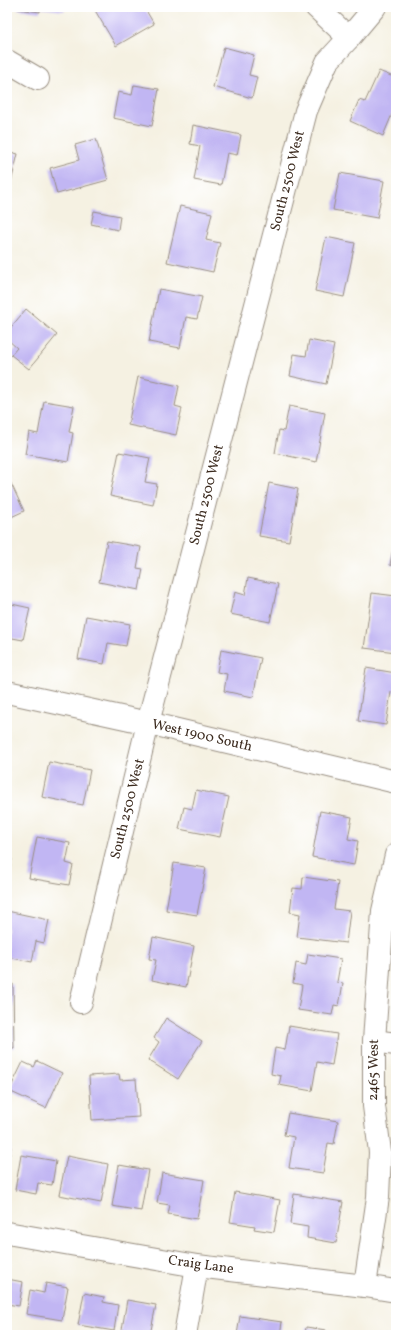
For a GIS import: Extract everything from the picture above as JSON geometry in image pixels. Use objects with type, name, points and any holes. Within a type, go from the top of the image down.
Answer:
[{"type":"street","points":[[316,7],[349,38]]},
{"type":"street","name":"South 2500 West","points":[[81,1002],[148,723],[306,111],[327,62],[375,7]]},
{"type":"street","points":[[7,62],[38,79]]},
{"type":"street","name":"West 1900 South","points":[[7,692],[148,723],[396,782]]},
{"type":"street","name":"2465 West","points":[[365,1286],[378,1197],[380,1152],[374,1106],[374,1041],[383,911],[396,855]]},
{"type":"street","points":[[374,1041],[396,1044]]},
{"type":"street","name":"Craig Lane","points":[[7,1233],[197,1266],[396,1291]]},
{"type":"street","points":[[185,1335],[197,1266]]},
{"type":"building","points":[[18,7],[65,7],[64,11],[40,8],[40,12],[18,9]]},
{"type":"building","points":[[93,7],[133,7],[136,12],[144,7],[154,24],[116,46]]},
{"type":"building","points":[[224,47],[254,55],[249,75],[257,77],[252,98],[213,87]]},
{"type":"building","points":[[379,71],[396,78],[396,105],[383,136],[350,121],[359,100],[365,102]]},
{"type":"building","points":[[134,85],[159,89],[152,126],[113,118],[118,92],[132,95]]},
{"type":"building","points":[[193,125],[241,135],[237,155],[227,153],[221,185],[194,180],[200,146],[190,144]]},
{"type":"building","points":[[96,139],[108,180],[57,194],[50,168],[79,160],[75,145]]},
{"type":"building","points":[[7,151],[18,154],[11,182],[7,181]]},
{"type":"building","points":[[340,173],[384,181],[377,218],[333,210]]},
{"type":"building","points":[[180,206],[212,213],[206,240],[220,243],[213,272],[167,262]]},
{"type":"building","points":[[94,211],[120,216],[118,230],[91,224]]},
{"type":"building","points":[[326,237],[355,243],[344,297],[315,291]]},
{"type":"building","points":[[159,289],[202,297],[197,319],[186,317],[180,348],[149,342]]},
{"type":"building","points":[[26,309],[57,335],[29,369],[11,355],[17,348],[7,339],[7,332]]},
{"type":"building","points":[[309,340],[334,345],[326,384],[290,376],[294,354],[306,356]]},
{"type":"building","points":[[138,377],[179,386],[175,406],[182,408],[176,435],[128,425]]},
{"type":"building","points":[[44,401],[74,406],[69,432],[73,433],[68,462],[25,454],[29,432],[38,434]]},
{"type":"building","points":[[289,406],[325,413],[316,462],[275,453],[279,430],[284,431]]},
{"type":"building","points":[[119,452],[150,458],[145,482],[157,484],[153,505],[110,496]]},
{"type":"building","points":[[7,475],[24,511],[7,519]]},
{"type":"building","points":[[269,483],[298,489],[289,541],[259,536]]},
{"type":"building","points":[[396,537],[396,566],[390,565]]},
{"type":"building","points":[[107,541],[141,547],[137,568],[143,569],[139,590],[99,582]]},
{"type":"building","points":[[248,578],[278,584],[270,622],[230,614],[235,592],[245,595]]},
{"type":"building","points":[[372,593],[396,596],[396,652],[364,648]]},
{"type":"building","points":[[7,603],[30,608],[23,640],[7,637]]},
{"type":"building","points":[[86,616],[130,624],[126,646],[108,643],[104,664],[78,659]]},
{"type":"building","points":[[221,650],[261,658],[253,697],[224,691],[227,674],[217,672]]},
{"type":"building","points":[[366,668],[396,673],[396,693],[391,692],[386,725],[358,721]]},
{"type":"building","points":[[49,762],[90,770],[83,805],[42,797]]},
{"type":"building","points":[[196,790],[229,797],[220,837],[179,829],[184,807],[192,809]]},
{"type":"building","points":[[320,811],[352,817],[348,839],[358,841],[354,865],[312,857]]},
{"type":"building","points":[[37,837],[70,843],[66,863],[73,865],[69,885],[29,878]]},
{"type":"building","points":[[7,858],[12,859],[8,878],[7,878]]},
{"type":"building","points":[[174,863],[206,868],[197,915],[166,910]]},
{"type":"building","points":[[303,877],[338,882],[334,909],[350,911],[346,943],[297,937],[300,914],[290,912],[293,888],[302,889]]},
{"type":"building","points":[[7,911],[49,920],[44,943],[36,941],[32,962],[7,957]]},
{"type":"building","points":[[153,937],[194,946],[186,987],[152,980],[156,960],[149,959]]},
{"type":"building","points":[[308,954],[341,959],[337,982],[343,983],[339,1006],[334,1005],[332,1015],[298,1010],[302,985],[293,983],[296,963],[306,965]]},
{"type":"building","points":[[7,984],[13,984],[14,1048],[7,1048]]},
{"type":"building","points":[[166,1018],[202,1041],[178,1079],[148,1060],[159,1042],[154,1038]]},
{"type":"building","points":[[289,1026],[337,1034],[332,1065],[317,1062],[312,1091],[279,1085],[281,1076],[271,1074],[275,1048],[285,1050]]},
{"type":"building","points":[[37,1061],[62,1073],[46,1108],[9,1091],[23,1062],[34,1067]]},
{"type":"building","points":[[119,1074],[120,1080],[136,1079],[139,1117],[92,1120],[89,1076]]},
{"type":"building","points":[[288,1113],[338,1121],[334,1144],[328,1143],[323,1173],[289,1168],[294,1137],[284,1135]]},
{"type":"building","points":[[7,1147],[11,1147],[8,1164],[7,1164]]},
{"type":"building","points":[[21,1155],[56,1161],[52,1185],[38,1183],[36,1194],[15,1190]]},
{"type":"building","points":[[67,1156],[108,1164],[101,1203],[59,1195]]},
{"type":"building","points":[[119,1165],[148,1170],[141,1211],[112,1206]]},
{"type":"building","points":[[162,1173],[204,1180],[197,1219],[168,1214],[170,1205],[157,1203]]},
{"type":"building","points":[[235,1192],[280,1200],[274,1232],[254,1229],[255,1226],[230,1222]]},
{"type":"building","points":[[294,1194],[343,1202],[336,1243],[307,1238],[308,1227],[290,1224]]},
{"type":"building","points":[[7,1279],[23,1282],[19,1306],[7,1304]]},
{"type":"building","points":[[46,1283],[68,1287],[62,1320],[26,1314],[30,1290],[44,1293]]},
{"type":"building","points":[[84,1293],[104,1297],[103,1302],[118,1305],[114,1331],[78,1325]]},
{"type":"building","points":[[127,1300],[156,1305],[150,1335],[121,1335]]},
{"type":"building","points":[[240,1316],[282,1322],[280,1335],[237,1335]]},
{"type":"building","points":[[306,1327],[326,1330],[325,1335],[305,1335]]}]
